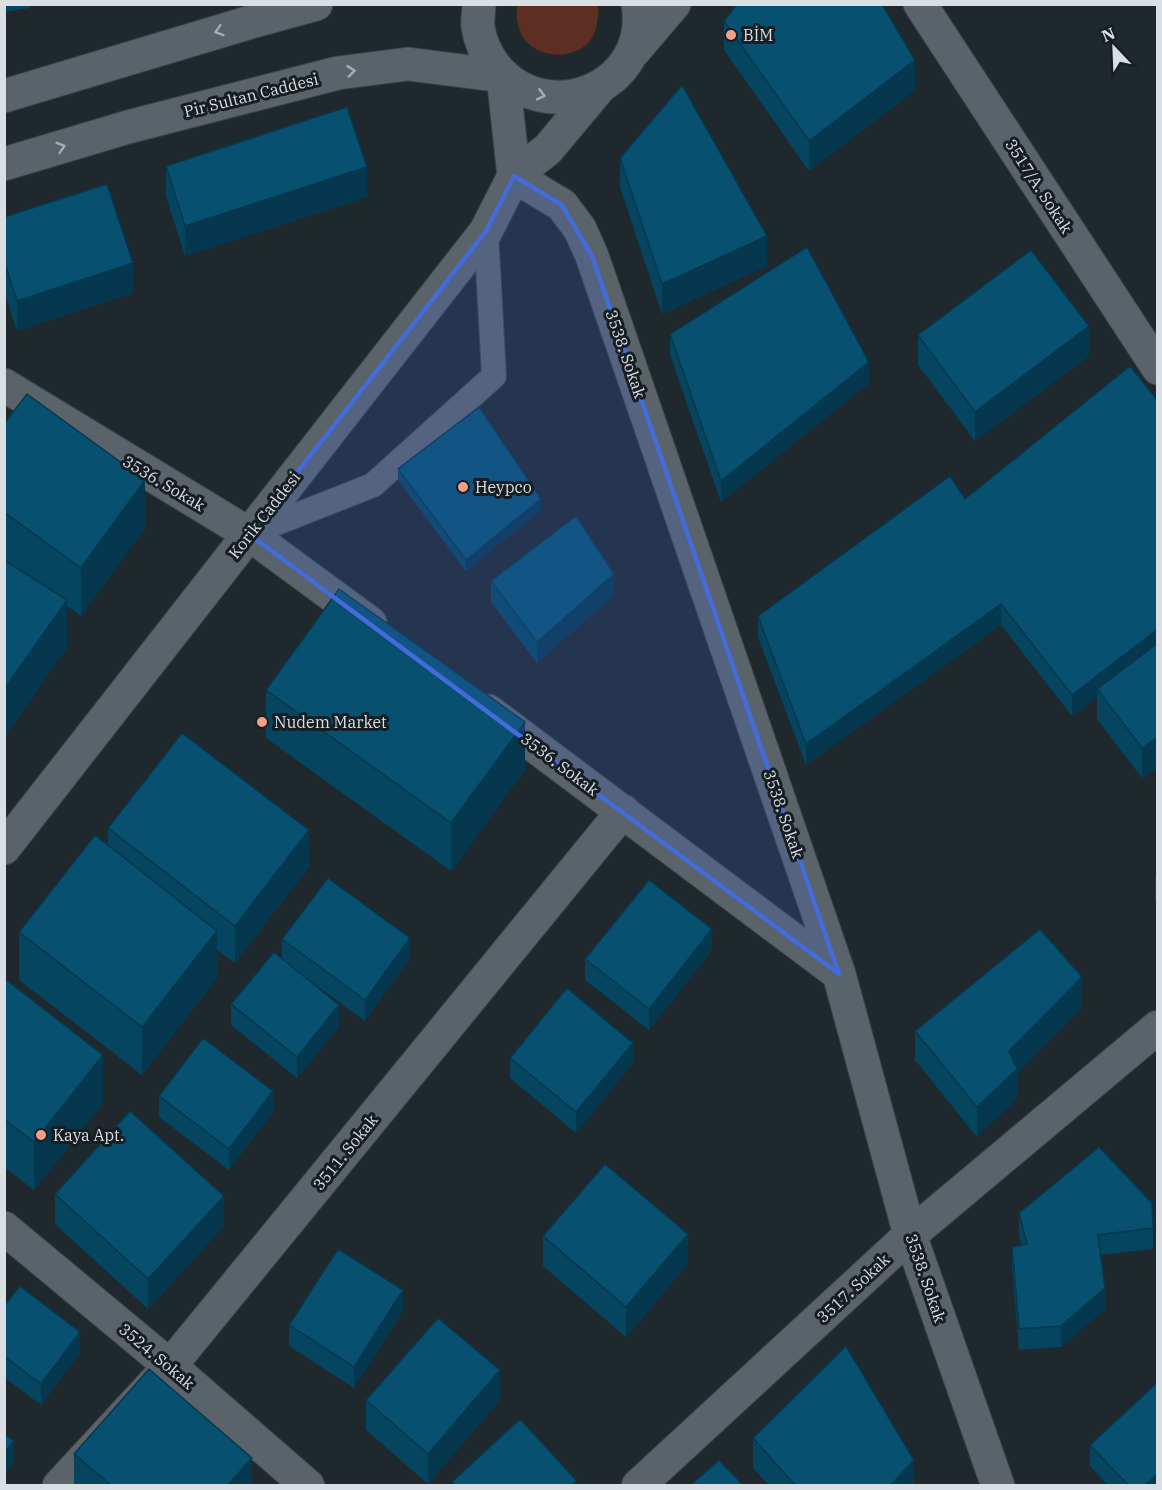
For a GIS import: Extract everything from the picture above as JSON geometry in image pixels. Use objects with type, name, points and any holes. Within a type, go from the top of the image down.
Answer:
[{"type":"street","points":[[4,96],[255,13],[316,4]]},
{"type":"street","points":[[479,4],[478,27],[486,54],[503,76],[525,91],[549,98],[574,97],[599,88]]},
{"type":"street","points":[[629,57],[638,36],[640,15],[638,4]]},
{"type":"street","points":[[514,176],[548,149],[599,88],[616,74],[674,4]]},
{"type":"street","name":"3517/A. Sokak","points":[[920,4],[1158,368]]},
{"type":"street","name":"Pir Sultan Caddesi","points":[[4,164],[128,127],[338,73],[408,64],[503,76]]},
{"type":"street","points":[[503,76],[514,176]]},
{"type":"street","name":"Korik Caddesi","points":[[4,848],[486,231],[514,176]]},
{"type":"street","name":"3538. Sokak","points":[[514,176],[562,205],[580,229],[592,256],[839,974],[910,1235],[998,1485]]},
{"type":"street","name":"3536. Sokak","points":[[4,385],[249,534],[396,643]]},
{"type":"street","name":"3536. Sokak","points":[[462,692],[839,974]]},
{"type":"street","name":"3511. Sokak","points":[[59,1485],[170,1366],[623,811]]},
{"type":"street","name":"3517. Sokak","points":[[638,1485],[910,1235],[1158,1027]]},
{"type":"street","name":"3524. Sokak","points":[[4,1228],[308,1485]]},
{"type":"lane","points":[[249,534],[373,485],[494,376],[486,231]]},
{"type":"highlighted area","points":[[514,176],[562,205],[592,256],[839,974],[249,534],[486,231]]},
{"type":"shaded area","points":[[517,5],[597,5],[598,16],[593,37],[584,47],[572,53],[559,55],[545,53],[533,47],[523,37],[517,22]]},
{"type":"building","points":[[737,4],[882,4],[915,60],[809,141],[724,21]]},
{"type":"building","points":[[682,85],[767,236],[662,284],[620,158]]},
{"type":"building","points":[[347,107],[367,167],[185,226],[166,166]]},
{"type":"building","points":[[107,184],[133,263],[17,301],[4,261],[4,217]]},
{"type":"building","points":[[807,247],[869,362],[721,481],[670,334]]},
{"type":"building","points":[[1031,250],[1089,326],[975,412],[918,335]]},
{"type":"building","points":[[1130,366],[1158,401],[1158,629],[1072,695],[1001,604],[806,744],[758,616],[950,476],[965,499]]},
{"type":"building","points":[[27,394],[145,480],[81,568],[4,512],[4,424]]},
{"type":"building","points":[[479,407],[541,499],[466,560],[398,469]]},
{"type":"building","points":[[576,516],[614,574],[537,642],[491,581]]},
{"type":"building","points":[[4,560],[67,600],[5,688],[4,688]]},
{"type":"building","points":[[339,589],[525,722],[451,823],[266,690]]},
{"type":"building","points":[[1158,643],[1158,737],[1142,748],[1097,689]]},
{"type":"building","points":[[182,733],[309,830],[235,926],[108,828]]},
{"type":"building","points":[[95,835],[217,931],[142,1027],[19,932]]},
{"type":"building","points":[[328,878],[410,938],[365,1000],[282,939]]},
{"type":"building","points":[[649,880],[712,929],[649,1009],[585,959]]},
{"type":"building","points":[[1040,929],[1082,977],[1009,1051],[1017,1069],[977,1107],[915,1031]]},
{"type":"building","points":[[274,952],[339,1005],[297,1057],[231,1004]]},
{"type":"building","points":[[4,978],[103,1055],[34,1142],[4,1119]]},
{"type":"building","points":[[567,988],[633,1043],[576,1112],[510,1058]]},
{"type":"building","points":[[203,1038],[273,1091],[229,1149],[159,1096]]},
{"type":"building","points":[[130,1111],[224,1196],[148,1279],[55,1194]]},
{"type":"building","points":[[1099,1147],[1152,1203],[1153,1228],[1098,1235],[1105,1288],[1061,1326],[1019,1329],[1012,1247],[1027,1244],[1019,1213]]},
{"type":"building","points":[[605,1164],[688,1234],[626,1307],[543,1236]]},
{"type":"building","points":[[338,1249],[403,1290],[354,1367],[289,1325]]},
{"type":"building","points":[[20,1286],[80,1332],[41,1384],[4,1356],[4,1306]]},
{"type":"building","points":[[438,1318],[500,1370],[428,1454],[366,1400]]},
{"type":"building","points":[[846,1346],[914,1460],[891,1485],[795,1485],[753,1438]]},
{"type":"building","points":[[149,1369],[252,1458],[228,1485],[111,1485],[74,1454]]},
{"type":"building","points":[[1158,1382],[1158,1473],[1145,1485],[1128,1485],[1090,1445]]},
{"type":"building","points":[[520,1419],[577,1481],[571,1485],[456,1485],[452,1482]]},
{"type":"building","points":[[4,1434],[14,1441],[4,1453]]},
{"type":"building","points":[[719,1460],[743,1485],[691,1485]]},
{"type":"place","name":"BİM","points":[[731,35]]},
{"type":"place","name":"Heypco","points":[[463,487]]},
{"type":"place","name":"Nudem Market","points":[[262,722]]},
{"type":"place","name":"Kaya Apt.","points":[[41,1135]]}]
